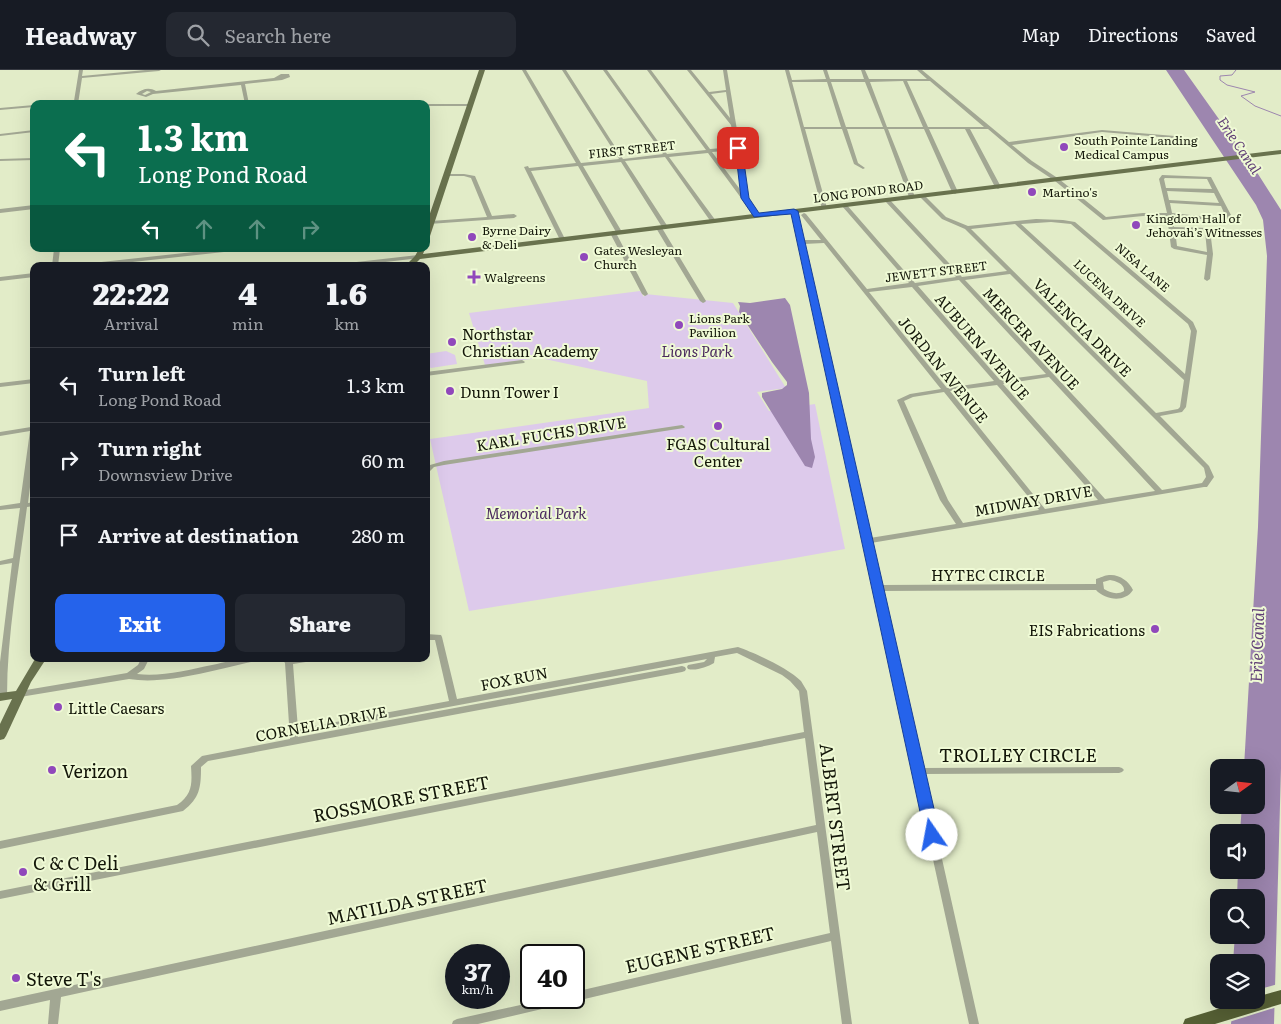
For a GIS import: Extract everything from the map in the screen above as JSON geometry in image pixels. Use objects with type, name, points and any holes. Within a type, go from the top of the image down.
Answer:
[{"type":"highway","points":[[1192,1024],[1281,997]]},
{"type":"main road","points":[[430,224],[482,70]]},
{"type":"main road","name":"LONG POND ROAD","points":[[418,257],[1281,152]]},
{"type":"main road","points":[[413,262],[420,252]]},
{"type":"main road","points":[[0,736],[20,694],[38,662]]},
{"type":"main road","points":[[1,697],[20,694]]},
{"type":"street","points":[[76,100],[80,70]]},
{"type":"street","points":[[80,77],[159,70]]},
{"type":"street","points":[[524,70],[616,233],[645,294]]},
{"type":"street","points":[[564,70],[623,160],[703,301]]},
{"type":"street","points":[[605,70],[712,221]]},
{"type":"street","points":[[649,70],[711,151],[757,216]]},
{"type":"street","points":[[689,70],[734,126]]},
{"type":"street","points":[[725,70],[745,198]]},
{"type":"street","points":[[788,70],[824,208]]},
{"type":"street","points":[[826,70],[856,164],[863,168]]},
{"type":"street","points":[[863,70],[912,197]]},
{"type":"street","points":[[919,70],[989,128],[1105,219],[1154,213],[1169,214],[1226,218],[1228,215],[1209,178],[1162,177],[1163,189],[1166,201],[1169,214],[1172,228],[1174,247],[1210,254]]},
{"type":"street","points":[[154,93],[280,79]]},
{"type":"street","points":[[905,80],[955,192]]},
{"type":"street","points":[[790,81],[932,80]]},
{"type":"street","points":[[243,83],[246,100]]},
{"type":"street","points":[[709,93],[728,91]]},
{"type":"street","points":[[430,105],[469,105]]},
{"type":"street","points":[[0,109],[30,106]]},
{"type":"street","points":[[803,128],[989,128]]},
{"type":"street","points":[[967,128],[998,187]]},
{"type":"street","points":[[0,135],[30,131]]},
{"type":"street","points":[[1007,142],[1102,131],[1173,137]]},
{"type":"street","name":"FIRST STREET","points":[[562,239],[527,168],[578,165],[738,148]]},
{"type":"street","points":[[0,160],[30,159]]},
{"type":"street","points":[[446,175],[474,177],[490,218]]},
{"type":"street","points":[[1163,189],[1214,191]]},
{"type":"street","name":"VALENCIA DRIVE","points":[[922,196],[944,218],[967,228],[1207,467],[1210,477],[1204,485]]},
{"type":"street","name":"MERCER AVENUE","points":[[887,200],[1160,492]]},
{"type":"street","points":[[1166,201],[1223,205]]},
{"type":"street","name":"AUBURN AVENUE","points":[[844,205],[1103,502]]},
{"type":"street","points":[[0,211],[30,207]]},
{"type":"street","points":[[794,211],[974,1024]]},
{"type":"street","name":"JORDAN AVENUE","points":[[804,215],[1044,512]]},
{"type":"street","points":[[430,230],[490,218],[514,216]]},
{"type":"street","name":"NISA LANE","points":[[967,228],[1064,221],[1076,224],[1191,323],[1194,331],[1183,407],[1180,411],[1155,415]]},
{"type":"street","name":"LUCENA DRIVE","points":[[1018,223],[1187,380]]},
{"type":"street","points":[[1172,228],[1206,230],[1210,254],[1207,279]]},
{"type":"street","points":[[801,242],[825,242]]},
{"type":"street","points":[[118,262],[207,252]]},
{"type":"street","name":"LONG POND ROAD","points":[[374,262],[418,257]]},
{"type":"street","name":"JEWETT STREET","points":[[865,291],[1010,272]]},
{"type":"street","points":[[0,279],[30,275]]},
{"type":"street","points":[[430,374],[522,362]]},
{"type":"street","points":[[961,526],[944,500],[900,403],[902,398],[1050,375]]},
{"type":"street","points":[[0,385],[30,381]]},
{"type":"street","name":"KARL FUCHS DRIVE","points":[[430,468],[444,463],[682,427]]},
{"type":"street","points":[[0,434],[30,429]]},
{"type":"street","points":[[1,697],[4,624],[16,560],[30,459]]},
{"type":"street","name":"MIDWAY DRIVE","points":[[867,541],[1204,485]]},
{"type":"street","points":[[0,508],[30,504]]},
{"type":"street","points":[[0,563],[16,560]]},
{"type":"street","name":"HYTEC CIRCLE","points":[[878,588],[1098,587]]},
{"type":"street","points":[[430,637],[438,637],[454,703]]},
{"type":"street","name":"FOX RUN","points":[[294,737],[454,703],[738,650]]},
{"type":"street","name":"ALBERT STREET","points":[[738,650],[799,682],[802,691],[847,1024]]},
{"type":"street","name":"CORNELIA DRIVE","points":[[0,845],[180,808],[191,800],[195,794],[196,766],[199,761],[205,758],[294,737],[687,668],[706,664],[711,661],[711,655]]},
{"type":"street","points":[[20,694],[129,676],[141,667],[144,662]]},
{"type":"street","points":[[129,676],[145,679],[235,662]]},
{"type":"street","points":[[288,662],[294,737]]},
{"type":"street","name":"ROSSMORE STREET","points":[[0,895],[809,734]]},
{"type":"street","name":"TROLLEY CIRCLE","points":[[918,771],[1118,770]]},
{"type":"street","name":"MATILDA STREET","points":[[0,1006],[820,828]]},
{"type":"street","name":"EUGENE STREET","points":[[585,994],[835,936]]},
{"type":"street","points":[[53,1024],[56,994]]},
{"type":"street","name":"EUGENE STREET","points":[[457,1024],[521,1009]]},
{"type":"green space","name":"Memorial Park","points":[[640,291],[644,297],[645,294],[733,303],[786,388],[757,392],[769,411],[815,404],[845,549],[469,611],[430,439],[649,408],[647,381],[540,358],[485,365],[469,313]]},
{"type":"green space","points":[[446,351],[455,355],[457,364],[431,368],[430,353]]},
{"type":"water","name":"Erie Canal","points":[[1166,70],[1184,70],[1258,174],[1281,210],[1281,768],[1274,1024],[1231,1024],[1232,1009],[1265,1009],[1265,954],[1234,954],[1234,944],[1265,944],[1265,889],[1237,889],[1238,879],[1265,879],[1265,824],[1241,824],[1241,814],[1265,814],[1265,759],[1244,759],[1258,527],[1267,256],[1263,220],[1256,205]]},
{"type":"water","points":[[785,298],[790,305],[809,393],[811,439],[815,457],[812,468],[805,466],[762,397],[762,393],[782,389],[787,385],[787,382],[739,312],[740,306],[738,302],[750,303]]},
{"type":"pier","points":[[1278,984],[1277,1007],[1229,1022],[1230,1009],[1265,1009],[1265,988]]},
{"type":"waterway","points":[[1236,70],[1232,75],[1220,76],[1220,80],[1227,85],[1255,92],[1241,96],[1255,106],[1281,116]]},
{"type":"place","name":"South Pointe Landing Medical Campus","points":[[1064,147]]},
{"type":"place","name":"Martino's","points":[[1032,192]]},
{"type":"place","name":"Kingdom Hall of Jehovah’s Witnesses","points":[[1136,225]]},
{"type":"place","name":"Byrne Dairy & Deli","points":[[472,237]]},
{"type":"place","name":"Gates Wesleyan Church","points":[[584,257]]},
{"type":"place","name":"Walgreens","points":[[474,277]]},
{"type":"place","name":"Lions Park Pavilion","points":[[679,325]]},
{"type":"place","name":"Northstar Christian Academy","points":[[452,342]]},
{"type":"place","name":"Dunn Tower I","points":[[450,391]]},
{"type":"place","name":"FGAS Cultural Center","points":[[718,426]]},
{"type":"place","name":"EIS Fabrications","points":[[1155,629]]},
{"type":"place","name":"Little Caesars","points":[[58,707]]},
{"type":"place","name":"Verizon","points":[[52,770]]},
{"type":"place","name":"C & C Deli & Grill","points":[[23,872]]},
{"type":"place","name":"Steve T's","points":[[16,978]]},
{"type":"route","points":[[738,148],[745,198],[757,216],[794,211],[932,835]]},
{"type":"park label","name":"Lions Park","points":[[697,350]]}]
